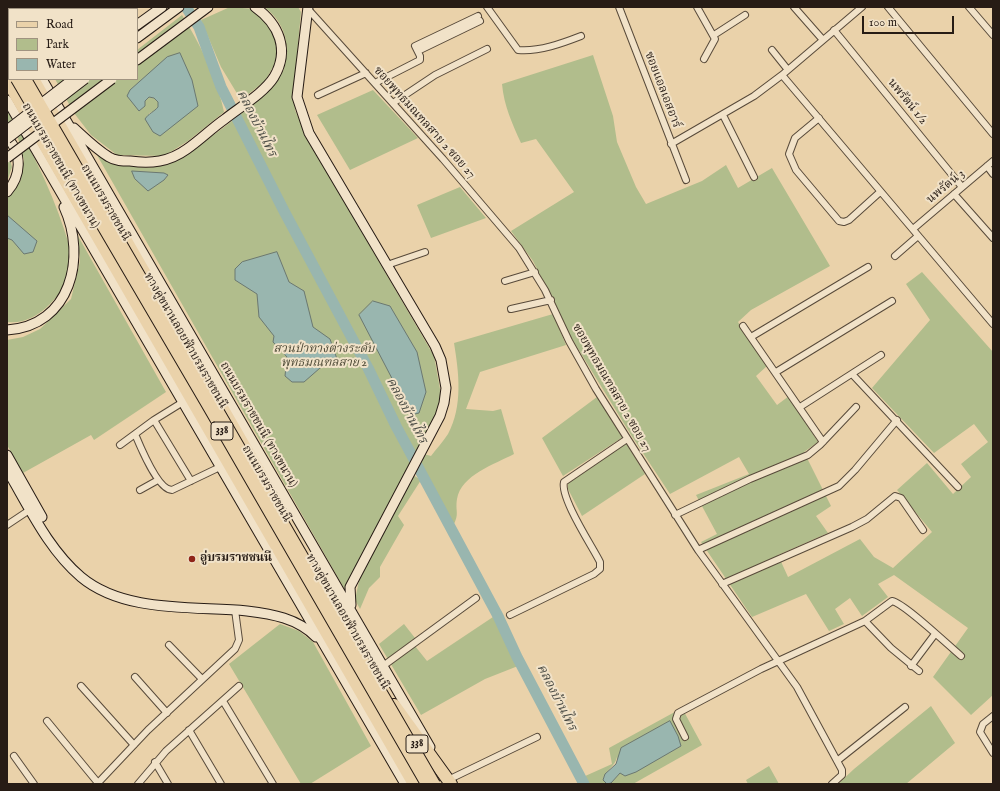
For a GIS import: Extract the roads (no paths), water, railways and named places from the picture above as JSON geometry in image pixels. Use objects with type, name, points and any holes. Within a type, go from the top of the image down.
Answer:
[{"type":"highway","name":"ถนนบรมราชชนนี","points":[[7,80],[414,784]]},
{"type":"highway","name":"ถนนบรมราชชนนี","points":[[35,80],[394,705],[448,783]]},
{"type":"highway","points":[[378,722],[382,735],[410,784]]},
{"type":"main road","points":[[138,24],[162,7]]},
{"type":"main road","points":[[138,37],[179,7]]},
{"type":"main road","points":[[138,59],[204,10],[218,7]]},
{"type":"main road","points":[[65,118],[92,145],[110,158],[142,163],[154,163],[177,155],[249,101],[273,78],[282,56],[281,40],[271,21],[255,7]]},
{"type":"main road","points":[[307,8],[298,78],[297,97],[300,109],[309,133],[435,346],[441,360],[446,388],[444,404],[434,430],[424,446],[350,587],[349,593],[352,612]]},
{"type":"main road","name":"ทางคู่ขนานลอยฟ้าบรมราชชนนี","points":[[17,80],[207,405],[426,784]]},
{"type":"main road","name":"ทางคู่ขนานลอยฟ้าบรมราชชนนี","points":[[27,80],[434,784]]},
{"type":"main road","name":"ถนนบรมราชชนนี (ทางขนาน)","points":[[43,80],[352,612],[448,783]]},
{"type":"main road","points":[[7,130],[71,80]]},
{"type":"main road","points":[[7,192],[16,176],[20,161],[14,145],[7,139],[84,80]]},
{"type":"main road","points":[[7,158],[111,80]]},
{"type":"main road","name":"ถนนบรมราชชนนี (ทางขนาน)","points":[[7,100],[405,784]]},
{"type":"main road","points":[[7,330],[25,327],[38,321],[58,304],[66,294],[70,283],[74,249],[73,233],[67,213],[47,169]]},
{"type":"main road","points":[[7,455],[45,521],[52,536],[54,548]]},
{"type":"main road","points":[[7,470],[54,548],[82,577],[103,592],[120,599],[141,603],[235,610],[267,614],[289,620],[306,628],[324,644]]},
{"type":"street","points":[[487,7],[518,50],[526,51],[564,43],[581,36]]},
{"type":"street","name":"ซอยแอลเอสอาร์","points":[[619,7],[686,180]]},
{"type":"street","points":[[697,7],[714,35],[714,42],[704,59]]},
{"type":"street","points":[[794,7],[823,40]]},
{"type":"street","points":[[672,144],[754,96],[782,75],[823,40],[854,10],[862,7]]},
{"type":"street","points":[[888,7],[993,134]]},
{"type":"street","points":[[969,7],[993,35]]},
{"type":"street","name":"ซอยพุทธมณฑลสาย 2 ซอย 27","points":[[307,8],[393,103],[510,237],[534,272],[551,300],[569,341],[627,439],[675,515],[768,649],[778,660],[797,687],[842,774],[832,784]]},
{"type":"street","points":[[714,35],[745,15]]},
{"type":"street","points":[[374,83],[416,64],[420,60],[415,46],[479,19]]},
{"type":"street","name":"นพรัตน์ 1/2","points":[[834,30],[962,187]]},
{"type":"street","points":[[393,103],[435,75],[487,49]]},
{"type":"street","points":[[772,50],[788,70]]},
{"type":"street","points":[[318,96],[366,73]]},
{"type":"street","points":[[782,75],[993,324]]},
{"type":"street","points":[[723,115],[754,177]]},
{"type":"street","points":[[819,118],[800,132],[791,144],[789,154],[796,170],[839,221],[844,222],[849,220],[880,192]]},
{"type":"street","name":"นพรัตน์ 3","points":[[913,230],[993,161]]},
{"type":"street","points":[[987,166],[993,174]]},
{"type":"street","points":[[954,194],[993,238]]},
{"type":"street","points":[[895,256],[918,236]]},
{"type":"street","points":[[387,265],[425,252]]},
{"type":"street","points":[[751,337],[868,267]]},
{"type":"street","points":[[505,281],[534,272]]},
{"type":"street","points":[[511,309],[551,300]]},
{"type":"street","points":[[776,372],[892,301]]},
{"type":"street","points":[[743,326],[823,442]]},
{"type":"street","points":[[800,407],[881,355]]},
{"type":"street","points":[[852,374],[897,420],[958,487]]},
{"type":"street","points":[[120,445],[154,420],[183,402]]},
{"type":"street","points":[[675,515],[808,455],[823,442],[856,407]]},
{"type":"street","points":[[154,420],[191,481]]},
{"type":"street","points":[[698,550],[839,486],[855,470],[897,420]]},
{"type":"street","points":[[135,434],[158,480],[169,490],[220,467]]},
{"type":"street","points":[[510,615],[594,574],[600,569],[600,562],[572,510],[563,488],[564,482],[627,439]]},
{"type":"street","points":[[140,490],[158,480]]},
{"type":"street","points":[[722,584],[852,527],[867,519],[895,496],[901,498],[923,530]]},
{"type":"street","points":[[7,525],[31,509]]},
{"type":"street","points":[[383,666],[476,598]]},
{"type":"street","points":[[685,737],[676,719],[678,713],[778,660],[865,621],[893,601],[936,634],[960,656]]},
{"type":"street","points":[[47,721],[97,783],[167,712],[236,649],[239,640],[235,610]]},
{"type":"street","points":[[865,621],[891,648],[911,666],[919,671]]},
{"type":"street","points":[[911,666],[936,634]]},
{"type":"street","points":[[169,645],[202,679]]},
{"type":"street","points":[[135,677],[167,712]]},
{"type":"street","points":[[81,686],[134,745]]},
{"type":"street","points":[[138,784],[155,762],[239,686]]},
{"type":"street","points":[[223,701],[271,784]]},
{"type":"street","points":[[836,761],[905,707]]},
{"type":"street","points":[[993,716],[983,724],[980,732],[993,753]]},
{"type":"street","points":[[189,730],[221,784]]},
{"type":"street","points":[[448,783],[537,737]]},
{"type":"street","points":[[14,756],[34,784]]},
{"type":"street","points":[[155,762],[168,784]]},
{"type":"water","points":[[180,53],[192,80],[198,106],[160,136],[153,132],[145,119],[158,107],[158,102],[154,98],[149,97],[145,101],[145,106],[139,111],[127,96],[130,90],[167,57]]},
{"type":"water","points":[[132,171],[164,173],[168,175],[164,180],[148,191],[135,179]]},
{"type":"water","points":[[7,215],[37,241],[33,252],[24,254],[12,240],[7,238]]},
{"type":"water","points":[[277,252],[289,282],[304,291],[313,327],[330,339],[337,359],[320,368],[304,382],[292,382],[285,376],[287,357],[273,342],[274,336],[259,317],[257,294],[235,280],[235,269],[242,262]]},
{"type":"water","points":[[373,301],[390,306],[417,352],[426,392],[419,413],[411,415],[359,315]]},
{"type":"water","points":[[670,721],[678,736],[681,746],[636,772],[625,776],[620,773],[611,783],[607,784],[603,780],[605,774],[616,764],[621,748]]},
{"type":"waterway","name":"คลองบ้านไทร","points":[[186,7],[199,27],[221,87],[284,211],[368,368],[396,426],[498,616],[517,657],[584,784]]},
{"type":"place","name":"อู่บรมราชชนนี","points":[[192,559]]},
{"type":"park label","name":"สวนป่าทางต่างระดับ พุทธมณฑลสาย 2","points":[[324,357]]}]
